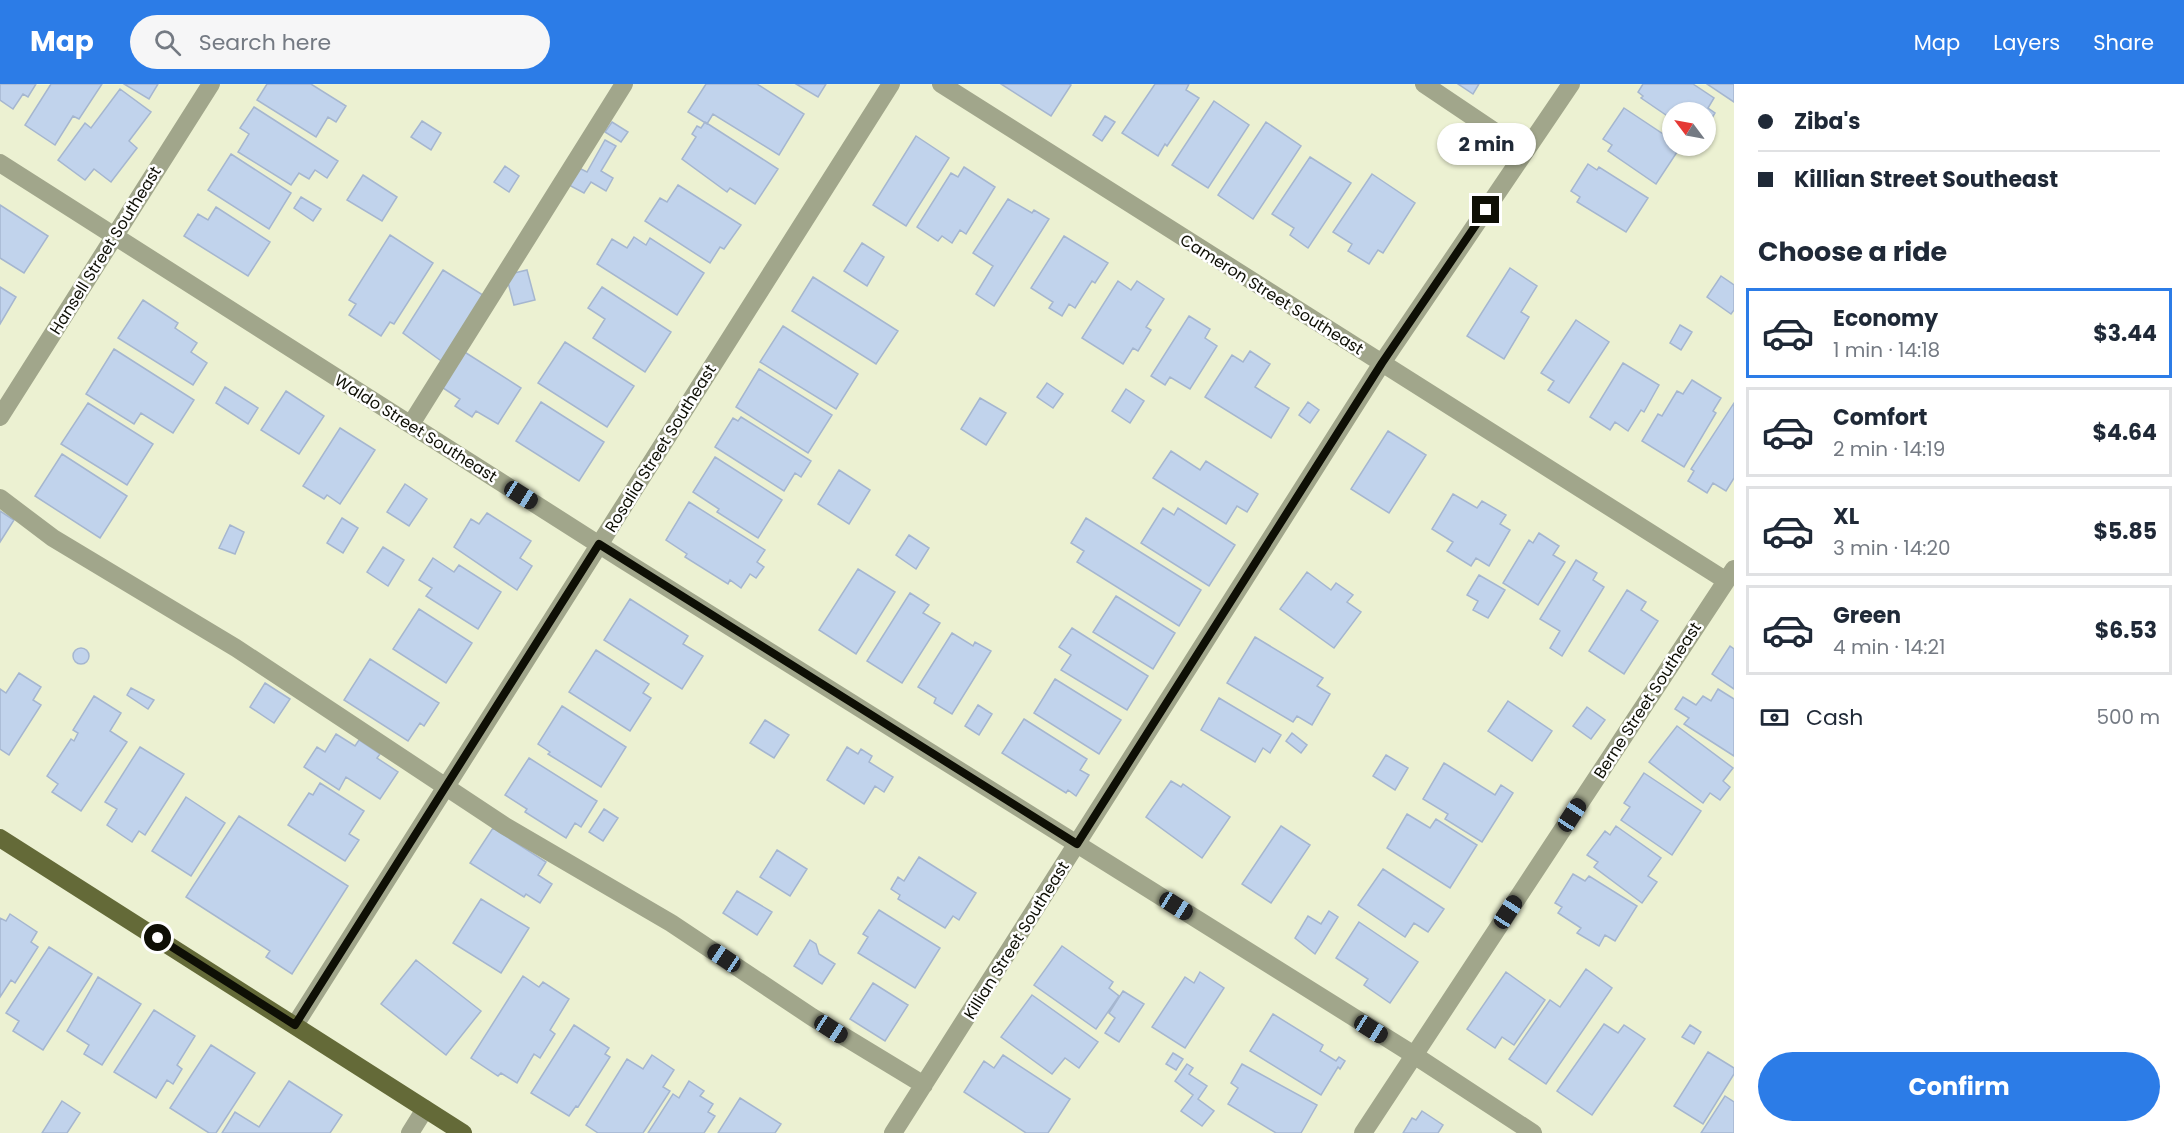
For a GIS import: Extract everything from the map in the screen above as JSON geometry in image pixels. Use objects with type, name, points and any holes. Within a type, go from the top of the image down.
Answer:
[{"type":"main road","points":[[0,838],[463,1133]]},
{"type":"street","name":"Hansell Street Southeast","points":[[0,417],[211,84]]},
{"type":"street","points":[[411,424],[624,84]]},
{"type":"street","name":"Rosalia Street Southeast","points":[[295,1025],[891,84]]},
{"type":"street","name":"Cameron Street Southeast","points":[[941,84],[1382,363],[1730,575]]},
{"type":"street","points":[[1424,84],[1525,152]]},
{"type":"street","name":"Killian Street Southeast","points":[[893,1133],[1382,363],[1571,84]]},
{"type":"street","name":"Waldo Street Southeast","points":[[0,163],[599,544],[1414,1055],[1533,1133]]},
{"type":"street","points":[[0,498],[53,537],[236,648],[505,826],[671,923],[841,1036],[924,1085]]},
{"type":"street","name":"Berne Street Southeast","points":[[1363,1133],[1730,575]]},
{"type":"street","points":[[410,1133],[425,1109]]},
{"type":"building","points":[[0,84],[36,84],[28,97],[23,94],[13,109],[0,100]]},
{"type":"building","points":[[51,84],[102,84],[79,119],[73,116],[55,145],[25,125]]},
{"type":"building","points":[[124,84],[158,84],[149,99]]},
{"type":"building","points":[[267,84],[311,84],[346,106],[336,122],[328,117],[316,137],[257,100]]},
{"type":"building","points":[[706,84],[757,84],[804,114],[779,155],[713,114],[707,124],[688,112]]},
{"type":"building","points":[[796,84],[826,84],[818,97]]},
{"type":"building","points":[[1001,84],[1069,84],[1071,85],[1051,116]]},
{"type":"building","points":[[1155,84],[1189,84],[1186,90],[1199,98],[1158,156],[1122,133]]},
{"type":"building","points":[[1458,84],[1479,84],[1473,94]]},
{"type":"building","points":[[1643,84],[1693,84],[1714,98],[1712,102],[1662,102],[1662,112],[1641,98],[1643,96],[1638,92]]},
{"type":"building","points":[[1707,84],[1734,84],[1734,102]]},
{"type":"building","points":[[120,89],[151,112],[129,141],[137,148],[111,182],[94,169],[85,180],[58,160],[85,123],[91,128]]},
{"type":"building","points":[[1214,101],[1249,125],[1208,188],[1172,165]]},
{"type":"building","points":[[254,107],[338,161],[327,178],[315,170],[309,179],[299,173],[291,185],[238,152],[249,134],[240,128]]},
{"type":"building","points":[[1624,108],[1662,133],[1662,156],[1674,156],[1656,184],[1608,151],[1612,145],[1603,139]]},
{"type":"building","points":[[1105,116],[1115,122],[1102,141],[1093,135]]},
{"type":"building","points":[[422,121],[441,133],[431,150],[411,137]]},
{"type":"building","points":[[612,122],[628,132],[621,142],[605,132]]},
{"type":"building","points":[[705,122],[778,169],[755,204],[730,188],[727,192],[682,159],[696,137],[692,134],[697,126],[701,128]]},
{"type":"building","points":[[1266,122],[1301,146],[1253,219],[1218,195]]},
{"type":"building","points":[[916,136],[949,158],[906,226],[873,205]]},
{"type":"building","points":[[605,140],[616,146],[601,171],[613,178],[606,191],[591,182],[584,193],[567,184],[577,167],[587,172]]},
{"type":"building","points":[[231,154],[291,193],[269,229],[208,190]]},
{"type":"building","points":[[1310,157],[1351,183],[1308,248],[1290,235],[1294,228],[1272,214]]},
{"type":"building","points":[[1588,164],[1597,170],[1599,167],[1648,198],[1626,232],[1577,202],[1580,197],[1571,191]]},
{"type":"building","points":[[505,166],[519,176],[509,192],[494,182]]},
{"type":"building","points":[[964,167],[995,187],[966,234],[960,230],[952,243],[942,236],[938,241],[917,227],[951,173],[958,177]]},
{"type":"building","points":[[1372,174],[1415,203],[1383,253],[1378,250],[1369,264],[1348,251],[1352,244],[1333,232]]},
{"type":"building","points":[[363,175],[397,197],[382,221],[347,200]]},
{"type":"building","points":[[678,185],[741,225],[724,249],[720,247],[710,263],[645,221],[660,198],[667,202]]},
{"type":"building","points":[[301,197],[321,209],[313,221],[294,208]]},
{"type":"building","points":[[1008,199],[1032,213],[1034,210],[1049,219],[994,306],[976,294],[993,266],[973,253]]},
{"type":"building","points":[[0,205],[48,236],[24,273],[0,258]]},
{"type":"building","points":[[216,207],[270,242],[248,276],[184,236],[198,214],[208,220]]},
{"type":"building","points":[[390,235],[433,263],[394,324],[390,322],[381,336],[349,315],[356,304],[349,300]]},
{"type":"building","points":[[1064,236],[1108,263],[1095,283],[1092,281],[1075,308],[1069,304],[1062,316],[1049,308],[1053,302],[1031,288]]},
{"type":"building","points":[[634,237],[646,245],[650,238],[704,273],[677,315],[597,264],[612,239],[627,248]]},
{"type":"building","points":[[862,243],[884,257],[867,286],[844,271]]},
{"type":"building","points":[[1510,268],[1537,286],[1521,312],[1529,317],[1504,359],[1467,336]]},
{"type":"building","points":[[443,270],[486,297],[444,363],[403,333]]},
{"type":"building","points":[[527,270],[535,300],[514,305],[506,275]]},
{"type":"building","points":[[1721,276],[1734,285],[1734,310],[1731,314],[1707,297]]},
{"type":"building","points":[[813,277],[898,331],[876,364],[792,311]]},
{"type":"building","points":[[1118,281],[1131,290],[1137,281],[1164,299],[1146,327],[1151,330],[1138,351],[1133,348],[1123,364],[1082,338]]},
{"type":"building","points":[[0,287],[16,297],[0,324]]},
{"type":"building","points":[[602,287],[671,332],[645,372],[593,338],[605,319],[588,308]]},
{"type":"building","points":[[143,300],[178,323],[175,328],[197,343],[191,352],[207,363],[193,385],[118,338]]},
{"type":"building","points":[[1189,316],[1210,329],[1205,338],[1217,346],[1190,389],[1170,377],[1165,385],[1151,376]]},
{"type":"building","points":[[1576,320],[1609,342],[1569,403],[1548,390],[1554,381],[1541,373]]},
{"type":"building","points":[[1680,325],[1692,332],[1681,350],[1670,343]]},
{"type":"building","points":[[783,326],[858,374],[836,409],[760,362]]},
{"type":"building","points":[[565,342],[634,386],[607,427],[538,383]]},
{"type":"building","points":[[114,349],[194,400],[173,433],[141,413],[134,424],[86,394]]},
{"type":"building","points":[[463,351],[521,388],[498,424],[476,411],[472,417],[455,406],[460,399],[440,386]]},
{"type":"building","points":[[1250,351],[1270,364],[1255,387],[1289,408],[1271,438],[1205,397],[1232,355],[1243,362]]},
{"type":"building","points":[[1623,363],[1659,385],[1644,412],[1641,410],[1628,431],[1615,422],[1610,430],[1590,417]]},
{"type":"building","points":[[759,369],[832,415],[808,453],[736,407]]},
{"type":"building","points":[[1692,380],[1721,398],[1713,411],[1716,413],[1684,467],[1642,441],[1658,414],[1662,416],[1677,391],[1683,394]]},
{"type":"building","points":[[1047,383],[1063,394],[1053,408],[1037,397]]},
{"type":"building","points":[[225,387],[258,408],[248,424],[216,403]]},
{"type":"building","points":[[1126,389],[1144,401],[1130,423],[1112,411]]},
{"type":"building","points":[[286,391],[324,416],[299,454],[261,430]]},
{"type":"building","points":[[980,398],[1006,413],[986,445],[961,429]]},
{"type":"building","points":[[541,402],[604,442],[579,481],[516,441]]},
{"type":"building","points":[[1308,402],[1319,410],[1310,423],[1299,415]]},
{"type":"building","points":[[88,403],[153,444],[127,485],[61,444]]},
{"type":"building","points":[[1734,403],[1734,478],[1726,491],[1713,483],[1707,493],[1688,481],[1694,471],[1691,469]]},
{"type":"building","points":[[741,417],[811,461],[801,477],[795,473],[784,491],[715,447],[733,418],[738,421]]},
{"type":"building","points":[[340,428],[375,450],[340,504],[327,495],[324,499],[303,486]]},
{"type":"building","points":[[1388,431],[1426,455],[1389,513],[1351,489]]},
{"type":"building","points":[[1171,451],[1200,470],[1206,461],[1258,494],[1247,512],[1237,506],[1226,524],[1153,478]]},
{"type":"building","points":[[62,454],[127,496],[100,538],[35,496]]},
{"type":"building","points":[[715,457],[782,500],[758,538],[717,512],[719,509],[693,492]]},
{"type":"building","points":[[839,470],[870,490],[849,524],[818,504]]},
{"type":"building","points":[[405,484],[427,499],[409,526],[387,512]]},
{"type":"building","points":[[1453,494],[1477,508],[1482,501],[1506,515],[1500,524],[1510,530],[1489,566],[1476,558],[1471,566],[1447,551],[1453,542],[1432,529]]},
{"type":"building","points":[[689,502],[765,550],[757,562],[764,567],[756,578],[750,574],[741,588],[730,580],[728,584],[685,557],[687,554],[666,540]]},
{"type":"building","points":[[1163,508],[1174,515],[1178,508],[1235,545],[1209,586],[1141,543]]},
{"type":"building","points":[[0,511],[14,520],[0,542]]},
{"type":"building","points":[[487,513],[531,541],[520,558],[532,566],[517,590],[454,547],[471,519],[479,524]]},
{"type":"building","points":[[342,518],[358,528],[343,553],[327,543]]},
{"type":"building","points":[[1086,518],[1201,590],[1179,626],[1077,562],[1084,551],[1071,543]]},
{"type":"building","points":[[230,525],[244,532],[235,554],[219,548]]},
{"type":"building","points":[[1539,533],[1559,546],[1553,555],[1565,562],[1538,605],[1503,583],[1529,540],[1533,543]]},
{"type":"building","points":[[909,535],[929,548],[916,569],[896,555]]},
{"type":"building","points":[[383,547],[404,560],[388,586],[367,572]]},
{"type":"building","points":[[433,558],[454,572],[459,565],[501,592],[478,629],[426,596],[432,588],[419,580]]},
{"type":"building","points":[[1576,560],[1597,573],[1593,580],[1604,587],[1562,656],[1550,648],[1560,631],[1540,619]]},
{"type":"building","points":[[858,569],[895,592],[856,654],[819,630]]},
{"type":"building","points":[[1307,572],[1331,590],[1336,583],[1353,595],[1347,602],[1361,612],[1334,648],[1280,609]]},
{"type":"building","points":[[1479,575],[1505,590],[1488,618],[1473,610],[1478,601],[1467,595]]},
{"type":"building","points":[[1627,590],[1646,602],[1641,610],[1658,621],[1624,674],[1589,651]]},
{"type":"building","points":[[910,593],[929,605],[923,613],[940,623],[902,683],[867,661]]},
{"type":"building","points":[[1116,596],[1175,633],[1153,669],[1093,632]]},
{"type":"building","points":[[630,599],[688,636],[683,644],[703,656],[682,689],[604,640]]},
{"type":"building","points":[[419,609],[472,643],[446,683],[393,649]]},
{"type":"building","points":[[1072,628],[1148,676],[1127,710],[1061,670],[1071,655],[1059,647]]},
{"type":"building","points":[[952,633],[973,646],[975,642],[991,651],[952,714],[934,703],[936,698],[918,687]]},
{"type":"building","points":[[1255,637],[1323,678],[1317,686],[1330,694],[1312,725],[1297,716],[1293,722],[1227,683]]},
{"type":"building","points":[[1730,646],[1734,649],[1734,689],[1712,674]]},
{"type":"building","points":[[81,648],[89,656],[81,664],[73,656]]},
{"type":"building","points":[[596,650],[649,684],[643,693],[651,698],[630,731],[569,692]]},
{"type":"building","points":[[370,659],[439,703],[424,726],[420,723],[408,741],[344,700]]},
{"type":"building","points":[[19,673],[41,687],[33,700],[41,705],[9,755],[0,749],[0,689],[6,693]]},
{"type":"building","points":[[1055,679],[1121,720],[1099,754],[1034,713]]},
{"type":"building","points":[[265,683],[290,699],[274,723],[250,707]]},
{"type":"building","points":[[131,688],[154,700],[148,709],[127,695]]},
{"type":"building","points":[[1718,689],[1734,699],[1734,756],[1684,724],[1689,718],[1675,709],[1683,697],[1696,705],[1703,696],[1711,701]]},
{"type":"building","points":[[94,696],[121,713],[110,731],[127,742],[81,811],[52,792],[58,784],[47,776],[71,739],[74,741],[78,733],[73,730]]},
{"type":"building","points":[[1219,698],[1281,735],[1270,753],[1263,748],[1255,762],[1201,730]]},
{"type":"building","points":[[1508,701],[1552,731],[1532,761],[1488,731]]},
{"type":"building","points":[[978,705],[992,714],[979,735],[965,726]]},
{"type":"building","points":[[562,706],[626,747],[601,787],[548,754],[550,752],[538,744]]},
{"type":"building","points":[[1587,707],[1605,720],[1591,739],[1573,726]]},
{"type":"building","points":[[1024,719],[1087,759],[1080,770],[1089,775],[1076,796],[1068,790],[1066,793],[1002,753]]},
{"type":"building","points":[[765,720],[789,735],[774,758],[750,743]]},
{"type":"building","points":[[1677,726],[1733,768],[1723,781],[1730,787],[1720,800],[1710,793],[1703,803],[1649,762]]},
{"type":"building","points":[[1292,733],[1307,745],[1301,753],[1286,741]]},
{"type":"building","points":[[336,734],[355,746],[359,740],[380,754],[377,758],[398,772],[380,799],[346,777],[339,790],[304,767],[317,747],[325,752]]},
{"type":"building","points":[[140,747],[184,774],[145,835],[139,831],[132,842],[107,825],[117,809],[105,802]]},
{"type":"building","points":[[847,747],[858,754],[861,749],[872,756],[869,762],[893,777],[884,792],[875,786],[864,804],[827,780]]},
{"type":"building","points":[[1386,755],[1408,768],[1395,790],[1373,776]]},
{"type":"building","points":[[529,758],[597,801],[581,827],[575,823],[566,838],[525,812],[527,809],[505,795]]},
{"type":"building","points":[[1444,763],[1495,795],[1501,785],[1513,793],[1482,842],[1445,819],[1448,814],[1423,799]]},
{"type":"building","points":[[1644,773],[1701,811],[1672,855],[1621,820],[1630,807],[1624,803]]},
{"type":"building","points":[[1171,781],[1181,787],[1183,784],[1230,817],[1202,858],[1146,817]]},
{"type":"building","points":[[320,783],[364,811],[349,834],[359,840],[345,861],[288,825],[309,793],[313,795]]},
{"type":"building","points":[[186,797],[225,823],[191,876],[152,851]]},
{"type":"building","points":[[604,809],[618,818],[603,841],[589,832]]},
{"type":"building","points":[[1407,814],[1430,828],[1436,819],[1477,845],[1450,888],[1387,848]]},
{"type":"building","points":[[239,816],[348,886],[292,974],[266,957],[270,951],[186,897]]},
{"type":"building","points":[[1281,826],[1310,845],[1271,903],[1242,884]]},
{"type":"building","points":[[1616,826],[1661,858],[1648,876],[1657,882],[1642,903],[1594,867],[1598,862],[1587,855],[1605,831],[1610,835]]},
{"type":"building","points":[[493,828],[546,862],[538,875],[552,884],[540,903],[526,894],[524,897],[470,863]]},
{"type":"building","points":[[777,850],[807,869],[790,896],[760,877]]},
{"type":"building","points":[[919,857],[976,893],[959,920],[953,916],[945,928],[898,899],[900,895],[891,889],[898,877],[904,881]]},
{"type":"building","points":[[1383,869],[1444,909],[1428,932],[1414,923],[1405,937],[1358,905]]},
{"type":"building","points":[[1573,874],[1585,881],[1589,876],[1637,906],[1615,941],[1605,935],[1599,946],[1577,933],[1581,928],[1558,913],[1562,907],[1555,903]]},
{"type":"building","points":[[737,891],[772,912],[757,935],[723,913]]},
{"type":"building","points":[[481,899],[529,928],[501,973],[453,943]]},
{"type":"building","points":[[879,910],[940,948],[915,988],[858,953],[868,937],[863,934]]},
{"type":"building","points":[[1329,911],[1338,917],[1315,954],[1295,938],[1308,916],[1321,924]]},
{"type":"building","points":[[10,914],[37,932],[31,942],[38,947],[15,983],[11,980],[0,997],[0,918],[6,921]]},
{"type":"building","points":[[1359,922],[1418,962],[1390,1003],[1364,985],[1368,979],[1336,958]]},
{"type":"building","points":[[810,940],[816,944],[819,954],[835,964],[822,984],[794,966]]},
{"type":"building","points":[[1062,946],[1113,982],[1109,988],[1119,996],[1096,1029],[1034,985]]},
{"type":"building","points":[[49,947],[92,974],[43,1050],[13,1031],[19,1021],[6,1013]]},
{"type":"building","points":[[416,960],[481,1011],[446,1055],[381,1004]]},
{"type":"building","points":[[1586,969],[1612,988],[1546,1084],[1509,1059],[1550,1000],[1560,1007]]},
{"type":"building","points":[[1200,972],[1224,988],[1185,1048],[1152,1027],[1185,977],[1194,983]]},
{"type":"building","points":[[1506,972],[1545,1000],[1514,1045],[1502,1037],[1495,1048],[1467,1029]]},
{"type":"building","points":[[523,976],[539,987],[543,982],[569,999],[550,1030],[555,1034],[540,1058],[534,1054],[517,1083],[501,1073],[498,1076],[471,1058]]},
{"type":"building","points":[[98,977],[141,1004],[102,1065],[84,1054],[89,1045],[67,1031]]},
{"type":"building","points":[[873,983],[908,1005],[885,1041],[850,1019]]},
{"type":"building","points":[[1123,991],[1144,1004],[1119,1042],[1105,1033],[1115,1018],[1109,1013]]},
{"type":"building","points":[[1032,995],[1098,1042],[1079,1068],[1065,1058],[1052,1074],[1001,1037]]},
{"type":"building","points":[[154,1010],[195,1036],[177,1065],[182,1069],[173,1084],[167,1080],[156,1098],[114,1072]]},
{"type":"building","points":[[1273,1014],[1323,1045],[1320,1051],[1336,1061],[1339,1057],[1345,1061],[1340,1069],[1338,1067],[1321,1095],[1250,1051]]},
{"type":"building","points":[[1604,1024],[1618,1033],[1624,1025],[1645,1039],[1592,1115],[1557,1091]]},
{"type":"building","points":[[574,1025],[609,1048],[605,1054],[610,1057],[578,1107],[576,1106],[569,1116],[531,1093]]},
{"type":"building","points":[[1690,1025],[1701,1032],[1694,1044],[1682,1037]]},
{"type":"building","points":[[211,1045],[255,1073],[216,1133],[209,1133],[170,1108]]},
{"type":"building","points":[[1708,1052],[1734,1068],[1734,1074],[1703,1124],[1674,1106]]},
{"type":"building","points":[[1173,1053],[1183,1059],[1176,1070],[1166,1064]]},
{"type":"building","points":[[652,1055],[674,1070],[663,1087],[670,1091],[643,1133],[598,1133],[586,1125],[627,1059],[643,1069]]},
{"type":"building","points":[[1003,1055],[1070,1099],[1048,1133],[1026,1133],[964,1092],[984,1061],[994,1068]]},
{"type":"building","points":[[1187,1064],[1193,1068],[1189,1074],[1207,1086],[1198,1099],[1214,1111],[1202,1126],[1181,1111],[1193,1095],[1175,1081]]},
{"type":"building","points":[[1242,1064],[1317,1105],[1301,1133],[1276,1133],[1228,1104],[1238,1088],[1231,1083]]},
{"type":"building","points":[[289,1081],[342,1115],[330,1133],[222,1133],[235,1112],[259,1127]]},
{"type":"building","points":[[689,1081],[704,1091],[700,1096],[713,1104],[708,1112],[715,1116],[704,1133],[648,1133],[673,1094],[679,1098]]},
{"type":"building","points":[[1725,1096],[1734,1102],[1734,1133],[1701,1133]]},
{"type":"building","points":[[740,1098],[781,1124],[775,1133],[718,1133]]},
{"type":"building","points":[[62,1101],[80,1113],[67,1133],[42,1133]]},
{"type":"building","points":[[1422,1111],[1443,1125],[1438,1133],[1403,1133],[1412,1118],[1416,1120]]},
{"type":"route","points":[[158,938],[295,1025],[599,544],[1077,844],[1382,363],[1486,210]]}]
